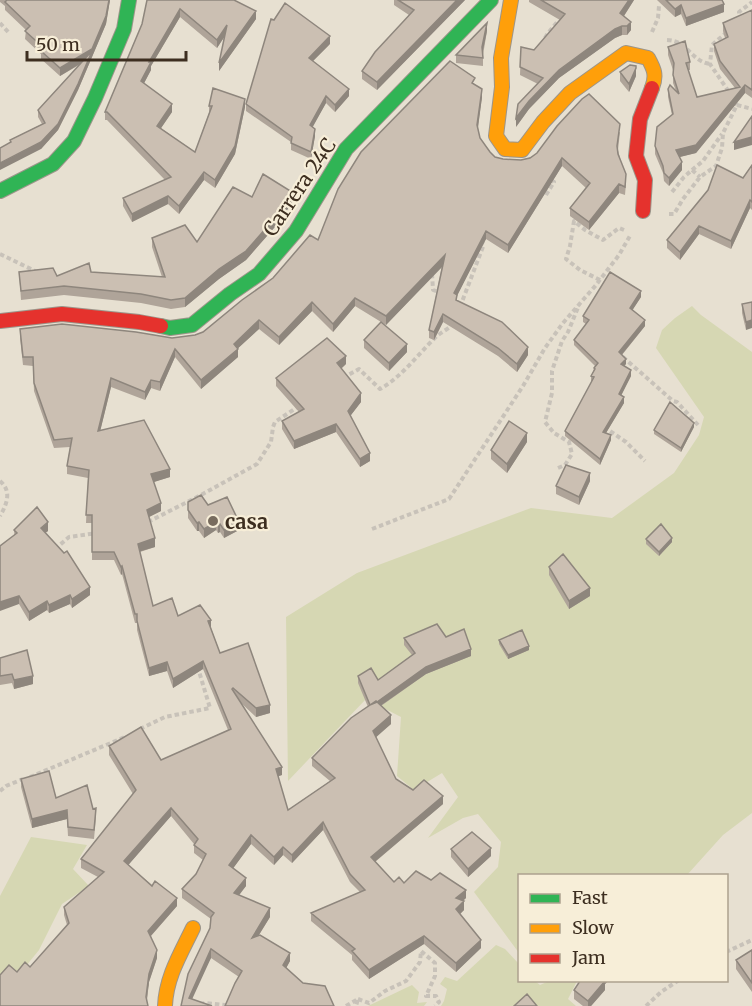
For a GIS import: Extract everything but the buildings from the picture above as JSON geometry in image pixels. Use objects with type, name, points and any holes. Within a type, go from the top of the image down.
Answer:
[{"type":"street","points":[[0,191],[53,164],[74,141],[124,29],[129,0]]},
{"type":"street","name":"Carrera 24C","points":[[0,321],[62,314],[140,322],[170,328],[192,325],[259,274],[296,231],[346,149],[491,0]]},
{"type":"street","points":[[511,0],[501,58],[502,87],[496,136],[505,149],[522,150],[543,122],[570,93],[626,53],[648,58],[655,71],[655,80],[640,119],[636,156],[645,180],[643,211]]},
{"type":"street","points":[[165,1006],[165,995],[171,977],[193,928]]},
{"type":"path","points":[[739,22],[739,12],[752,2]]},
{"type":"path","points":[[651,35],[659,6]]},
{"type":"path","points":[[544,41],[558,21],[562,22]]},
{"type":"path","points":[[0,23],[10,34]]},
{"type":"path","points":[[730,29],[711,45],[710,64],[736,105],[752,109]]},
{"type":"path","points":[[669,195],[684,177],[703,161],[723,133],[736,105]]},
{"type":"path","points":[[372,529],[449,499],[523,386],[545,348],[619,255],[643,211],[674,214],[683,198],[700,177],[716,166],[722,148],[723,133]]},
{"type":"path","points":[[692,170],[700,177]]},
{"type":"path","points":[[546,195],[554,182],[552,180],[557,171]]},
{"type":"path","points":[[600,280],[580,270],[566,259],[574,221],[603,240],[619,228],[631,234]]},
{"type":"path","points":[[458,311],[484,244],[478,241],[482,233]]},
{"type":"path","points":[[0,254],[41,274]]},
{"type":"path","points":[[431,272],[433,290],[442,293]]},
{"type":"path","points":[[558,468],[565,465],[572,454],[569,442],[554,433],[545,422],[552,393],[552,371],[562,341],[581,302]]},
{"type":"path","points":[[338,381],[359,369],[380,389],[416,360],[454,321]]},
{"type":"path","points":[[615,351],[677,402],[698,425]]},
{"type":"path","points":[[142,524],[258,464],[272,442],[275,422],[306,401]]},
{"type":"path","points":[[601,425],[626,442],[645,461]]},
{"type":"path","points":[[0,481],[8,493],[0,516]]},
{"type":"path","points":[[51,553],[69,537],[103,532]]},
{"type":"path","points":[[0,791],[6,786],[100,748],[165,717],[210,708],[196,664]]},
{"type":"path","points":[[728,951],[752,940]]},
{"type":"path","points":[[358,999],[369,1003],[385,991],[406,981],[420,962],[421,951],[435,963],[435,976],[426,996],[436,996],[439,1002],[435,1006]]},
{"type":"path","points":[[646,1006],[660,992],[677,982]]},
{"type":"path","points":[[346,1006],[358,999]]},
{"type":"path","points":[[356,1006],[358,999]]},
{"type":"path","points":[[194,1005],[206,1003],[234,1006]]},
{"type":"green space","points":[[692,306],[752,352],[752,813],[723,835],[688,874],[518,874],[518,952],[474,892],[498,867],[501,842],[478,814],[463,818],[428,838],[458,797],[442,773],[414,790],[397,776],[401,717],[366,699],[288,781],[286,617],[357,573],[531,508],[612,518],[674,473],[699,435],[704,417],[656,348],[662,330]]},
{"type":"green space","points":[[31,837],[87,845],[73,869],[89,886],[62,904],[39,950],[0,998],[0,896]]},
{"type":"green space","points":[[496,945],[505,949],[518,963],[518,982],[536,982],[540,985],[547,982],[576,982],[568,999],[576,1006],[441,1006],[447,989],[440,984],[445,977],[457,981]]},
{"type":"green space","points":[[412,985],[419,992],[417,1003],[427,1002],[424,1006],[368,1006]]},
{"type":"traffic: fast","points":[[0,191],[53,164],[74,141],[124,29],[129,0]]},
{"type":"traffic: fast","points":[[161,326],[170,328],[192,325],[259,274],[296,231],[346,149],[491,0]]},
{"type":"traffic: slow","points":[[511,0],[501,58],[502,87],[496,136],[505,149],[522,150],[543,122],[570,93],[626,53],[648,58],[654,72],[652,88]]},
{"type":"traffic: slow","points":[[165,1006],[171,975],[193,928]]},
{"type":"traffic: jam","points":[[643,211],[645,180],[636,156],[640,119],[652,88]]},
{"type":"traffic: jam","points":[[0,321],[62,314],[161,326]]},
{"type":"place","name":"casa","points":[[213,521]]}]
